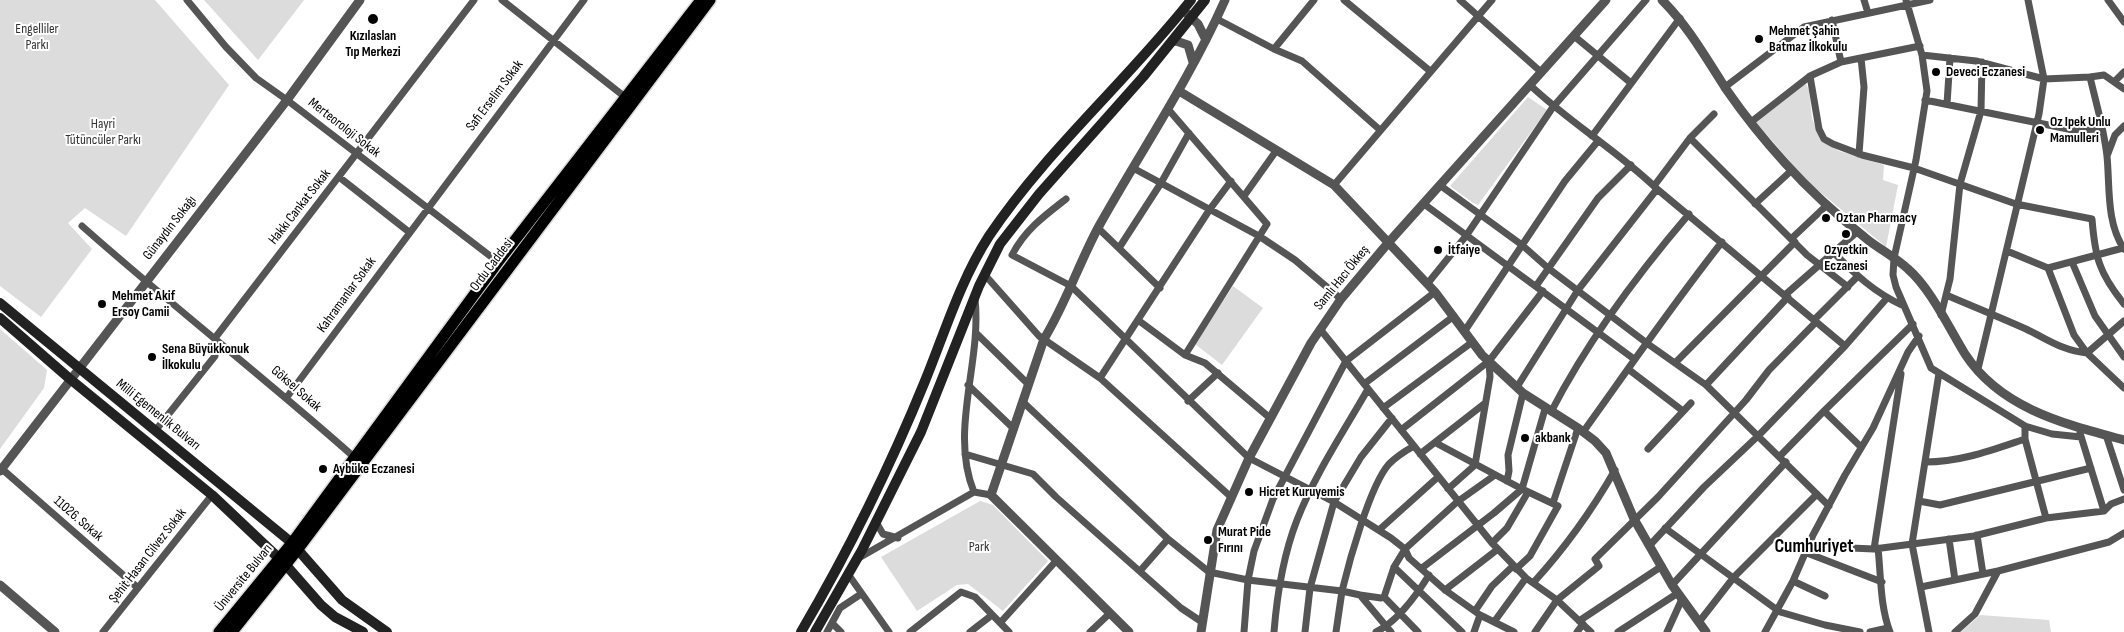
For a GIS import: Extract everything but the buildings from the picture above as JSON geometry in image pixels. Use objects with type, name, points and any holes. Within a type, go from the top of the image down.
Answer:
[{"type":"main road","name":"Ordu Caddesi","points":[[295,546],[354,457],[498,262],[701,0]]},
{"type":"main road","name":"Ordu Caddesi","points":[[295,546],[710,0]]},
{"type":"main road","points":[[801,632],[847,550],[925,381],[962,286],[989,237],[1020,195],[1064,142],[1118,86],[1190,0]]},
{"type":"main road","points":[[815,632],[856,560],[921,432],[985,274],[1000,244],[1039,194],[1143,77],[1205,0]]},
{"type":"main road","name":"Milli Egemenlik Bulvarı","points":[[0,303],[295,546],[342,600],[387,632]]},
{"type":"main road","name":"Milli Egemenlik Bulvarı","points":[[0,318],[70,379],[212,494],[282,561],[320,606],[335,617],[363,632]]},
{"type":"main road","name":"Üniversite Bulvarı","points":[[219,632],[295,546]]},
{"type":"main road","name":"Üniversite Bulvarı","points":[[232,632],[282,561]]},
{"type":"street","name":"Merteoroloji Sokak","points":[[187,0],[226,47],[256,78],[498,262]]},
{"type":"street","name":"Günaydın Sokağı","points":[[1,470],[287,100],[360,0]]},
{"type":"street","name":"Hakkı Cankat Sokak","points":[[155,431],[215,356],[215,338],[474,0]]},
{"type":"street","points":[[502,0],[626,97]]},
{"type":"street","name":"Safi Erselim Sokak","points":[[427,208],[584,0]]},
{"type":"street","points":[[991,495],[1044,339],[1098,228],[1179,91],[1225,0]]},
{"type":"street","points":[[1274,49],[1314,0]]},
{"type":"street","points":[[1344,0],[1353,2],[1430,71]]},
{"type":"street","points":[[1460,0],[1541,72]]},
{"type":"street","points":[[1334,185],[1477,15],[1492,0]]},
{"type":"street","name":"Samlı Hacı Ökkeş","points":[[1201,632],[1217,530],[1249,458],[1320,329],[1341,299],[1388,243],[1606,0]]},
{"type":"street","points":[[1428,284],[1466,236],[1553,107],[1646,0]]},
{"type":"street","points":[[1662,0],[1680,18],[1725,87],[1751,122],[1792,170],[1827,205],[1894,258],[1919,281],[1978,370],[2006,395],[2020,404],[2080,433],[2104,512]]},
{"type":"street","points":[[1864,0],[1868,13]]},
{"type":"street","points":[[1725,87],[1804,27],[1907,2],[1930,0]]},
{"type":"street","points":[[1978,370],[1993,314],[2016,204],[2037,122],[2044,79],[2028,0]]},
{"type":"street","points":[[2110,1],[2124,22]]},
{"type":"street","points":[[1907,2],[1920,46],[1927,91],[1914,168],[1894,258],[1893,275],[1902,304],[1919,336],[1931,368],[2025,426],[2052,434],[2080,433],[2106,435],[2124,440]]},
{"type":"street","points":[[1182,10],[1198,24],[1206,40]]},
{"type":"street","points":[[1464,332],[1631,83],[1680,18]]},
{"type":"street","points":[[1217,19],[1274,49],[1302,61],[1380,130]]},
{"type":"street","points":[[1832,20],[1841,62]]},
{"type":"street","points":[[1574,36],[1631,83]]},
{"type":"street","points":[[1171,42],[1183,42],[1188,45],[1193,62]]},
{"type":"street","points":[[1751,122],[1810,76],[1841,62],[1920,46]]},
{"type":"street","points":[[1922,55],[1982,62],[2044,79],[2104,75],[2115,80],[2124,89]]},
{"type":"street","points":[[1858,154],[1864,87],[1861,58]]},
{"type":"street","points":[[1948,104],[1950,58]]},
{"type":"street","points":[[1941,315],[1950,279],[1960,184],[1981,111],[1982,62]]},
{"type":"street","points":[[2115,80],[2124,72]]},
{"type":"street","points":[[1810,76],[1819,129],[1824,139],[1858,154],[1914,168],[2016,204],[2092,219],[2096,256],[2101,270],[2124,304]]},
{"type":"street","points":[[2007,251],[2048,268],[2124,248],[2117,239],[2110,209],[2107,156],[2090,77]]},
{"type":"street","points":[[1530,85],[1553,107],[1631,165],[1655,188],[1689,214],[1845,346]]},
{"type":"street","points":[[1179,91],[1334,185],[1428,284],[1454,316],[1471,343],[1489,362],[1520,390],[1580,430],[1606,453],[1615,470],[1634,519],[1678,592],[1705,632]]},
{"type":"street","points":[[1925,100],[2074,130],[2102,129]]},
{"type":"street","points":[[1168,109],[1266,224],[1185,355]]},
{"type":"street","points":[[1507,481],[1510,472],[1508,455],[1520,390],[1578,290],[1690,138],[1714,114]]},
{"type":"street","points":[[2107,156],[2115,135],[2124,126]]},
{"type":"street","points":[[1118,248],[1161,183],[1189,133]]},
{"type":"street","points":[[1690,138],[1820,266],[1848,287]]},
{"type":"street","points":[[1244,196],[1276,151]]},
{"type":"street","points":[[1536,286],[1598,198],[1631,165]]},
{"type":"street","points":[[1132,168],[1259,236],[1295,260],[1341,299]]},
{"type":"street","points":[[1755,204],[1792,170]]},
{"type":"street","points":[[339,177],[409,232]]},
{"type":"street","points":[[1100,378],[1210,209],[1231,181]]},
{"type":"street","points":[[1441,186],[1522,245],[1548,268],[1610,313],[1648,344],[1706,385],[1759,435],[1828,506]]},
{"type":"street","points":[[1066,199],[1029,229],[1020,240],[1012,255],[1071,286],[1249,458],[1285,475],[1363,519],[1405,549],[1409,558],[1445,590],[1478,613],[1514,632]]},
{"type":"street","points":[[1424,204],[1634,359]]},
{"type":"street","points":[[1675,363],[1763,276],[1793,240],[1827,205]]},
{"type":"street","name":"Kahramanlar Sokak","points":[[287,397],[427,208]]},
{"type":"street","points":[[1492,543],[1507,528],[1525,491],[1548,410],[1610,313],[1689,214]]},
{"type":"street","name":"Göksel Sokak","points":[[82,226],[145,282],[287,397],[354,457]]},
{"type":"street","points":[[1098,228],[1160,288]]},
{"type":"street","points":[[1706,385],[1787,296],[1858,231]]},
{"type":"street","points":[[1553,503],[1580,430],[1634,359],[1648,344],[1673,304],[1722,242]]},
{"type":"street","points":[[1834,254],[1886,298],[1902,304]]},
{"type":"street","points":[[2072,262],[2095,316],[2107,336],[2124,357]]},
{"type":"street","points":[[2048,268],[2074,335],[2087,353],[2124,388]]},
{"type":"street","points":[[985,274],[1020,316],[1044,339],[1100,378],[1231,497]]},
{"type":"street","points":[[1535,632],[1557,600],[1599,566],[1595,560],[1658,497],[1746,400],[1769,370],[1858,276]]},
{"type":"street","points":[[1401,430],[1489,362],[1543,291]]},
{"type":"street","points":[[1244,632],[1248,580],[1254,551],[1285,475],[1346,361],[1435,292]]},
{"type":"street","points":[[1946,295],[1993,314],[2072,352],[2087,353],[2124,321]]},
{"type":"street","points":[[974,492],[968,476],[965,454],[968,384],[976,333],[975,298]]},
{"type":"street","points":[[1650,545],[1704,487],[1759,435],[1845,346],[1886,298]]},
{"type":"street","points":[[1274,632],[1279,584],[1296,520],[1366,386],[1454,316]]},
{"type":"street","points":[[1138,320],[1185,355],[1205,363],[1270,418]]},
{"type":"street","points":[[1780,456],[1913,324]]},
{"type":"street","points":[[1320,329],[1457,502],[1492,543],[1526,578],[1557,600],[1591,632]]},
{"type":"street","points":[[976,333],[1028,384]]},
{"type":"street","points":[[1765,632],[1807,553],[1828,506],[1862,447],[1908,352],[1919,336]]},
{"type":"street","points":[[1383,408],[1471,343]]},
{"type":"street","points":[[1448,489],[1475,465],[1490,377],[1489,362]]},
{"type":"street","points":[[1628,369],[1683,411]]},
{"type":"street","points":[[1870,632],[1889,630],[1882,612],[1882,582],[1876,548],[1899,398],[1901,369]]},
{"type":"street","points":[[1188,401],[1218,373]]},
{"type":"street","points":[[1930,632],[1912,544],[1938,373]]},
{"type":"street","points":[[968,384],[1014,429]]},
{"type":"street","points":[[1023,402],[1168,539],[1209,572],[1248,580],[1342,591],[1381,598],[1384,596]]},
{"type":"street","points":[[1648,450],[1691,403]]},
{"type":"street","points":[[1420,454],[1484,404]]},
{"type":"street","points":[[1824,411],[1862,447]]},
{"type":"street","points":[[1305,632],[1310,588],[1334,502],[1361,457],[1392,418]]},
{"type":"street","points":[[2025,426],[2025,439],[2046,518]]},
{"type":"street","points":[[2106,435],[2124,490]]},
{"type":"street","points":[[1925,462],[1946,462],[1963,459],[2025,439]]},
{"type":"street","points":[[1436,443],[1525,491],[1558,506],[1530,556],[1492,586],[1478,613],[1474,632]]},
{"type":"street","points":[[1337,632],[1342,591],[1363,519],[1386,469],[1414,446]]},
{"type":"street","points":[[965,454],[1002,463],[1033,474],[1056,497],[1181,608],[1202,622]]},
{"type":"street","points":[[1667,632],[1678,592],[1700,555],[1786,462]]},
{"type":"street","points":[[1919,501],[1940,505],[2091,468]]},
{"type":"street","name":"11026. Sokak","points":[[1,470],[138,588]]},
{"type":"street","points":[[1533,582],[1563,551],[1615,470]]},
{"type":"street","points":[[1384,596],[1394,567],[1405,549],[1457,502],[1496,475]]},
{"type":"street","points":[[1379,530],[1438,477]]},
{"type":"street","points":[[1422,568],[1525,491]]},
{"type":"street","points":[[856,560],[898,538],[974,492],[991,495],[1129,632]]},
{"type":"street","name":"Şehit Hasan Cilvez Sokak","points":[[103,632],[212,494]]},
{"type":"street","points":[[1699,622],[1734,578],[1817,494]]},
{"type":"street","points":[[1851,548],[1876,548],[1977,535],[2046,518],[2104,512],[2111,504],[2124,499]]},
{"type":"street","points":[[876,522],[883,534],[898,538]]},
{"type":"street","points":[[1665,528],[1780,612],[1823,629],[1860,632]]},
{"type":"street","points":[[1921,587],[1998,571],[2109,542],[2124,533]]},
{"type":"street","points":[[1977,535],[1983,574]]},
{"type":"street","points":[[1949,538],[1955,580]]},
{"type":"street","points":[[1140,571],[1168,539]]},
{"type":"street","points":[[1445,590],[1498,549]]},
{"type":"street","points":[[1807,553],[1882,582]]},
{"type":"street","points":[[1000,623],[1056,561]]},
{"type":"street","points":[[1577,632],[1581,622],[1662,566]]},
{"type":"street","points":[[1394,567],[1462,632]]},
{"type":"street","points":[[1955,632],[1975,614],[1998,571]]},
{"type":"street","points":[[848,574],[889,632]]},
{"type":"street","points":[[1376,632],[1389,629],[1420,590],[1429,575]]},
{"type":"street","points":[[1494,622],[1526,578]]},
{"type":"street","points":[[1793,581],[1825,596]]},
{"type":"street","points":[[0,585],[55,632]]},
{"type":"street","points":[[910,632],[960,592],[975,597],[1009,632]]},
{"type":"street","points":[[1618,632],[1678,592]]},
{"type":"street","points":[[827,632],[840,608],[861,594]]},
{"type":"street","points":[[1360,595],[1389,629]]},
{"type":"street","points":[[1384,596],[1418,632]]},
{"type":"street","points":[[970,632],[992,614]]},
{"type":"street","points":[[1090,632],[1109,614]]},
{"type":"street","points":[[832,623],[841,632]]},
{"type":"green space","name":"Hayri Tütüncüler Parkı","points":[[0,0],[155,0],[229,85],[126,236],[85,208],[68,223],[92,249],[41,317],[0,286]]},
{"type":"green space","points":[[204,0],[304,0],[258,60]]},
{"type":"green space","points":[[1805,82],[1809,90],[1812,118],[1820,139],[1839,151],[1884,165],[1883,180],[1898,185],[1886,247],[1807,181],[1755,121]]},
{"type":"green space","points":[[1528,97],[1547,110],[1478,205],[1473,203],[1450,186]]},
{"type":"green space","points":[[1233,286],[1263,308],[1222,365],[1195,344]]},
{"type":"green space","points":[[0,329],[47,370],[44,388],[0,449]]},
{"type":"green space","name":"Park","points":[[980,501],[993,505],[1048,561],[1003,611],[968,584],[957,585],[917,611],[881,557]]},
{"type":"green space","points":[[1980,615],[2049,620],[2051,632],[1961,632]]},
{"type":"place","name":"Kızılaslan Tıp Merkezi","points":[[373,19]]},
{"type":"place","name":"Mehmet Şahin Batmaz İlkokulu","points":[[1759,39]]},
{"type":"place","name":"Deveci Eczanesi","points":[[1936,72]]},
{"type":"place","name":"Oz Ipek Unlu Mamulleri","points":[[2040,130]]},
{"type":"place","name":"Oztan Pharmacy","points":[[1826,218]]},
{"type":"place","name":"Ozyetkin Eczanesi","points":[[1846,234]]},
{"type":"place","name":"İtfaiye","points":[[1438,250]]},
{"type":"place","name":"Mehmet Akif Ersoy Camii","points":[[102,304]]},
{"type":"place","name":"Sena Büyükkonuk İlkokulu","points":[[152,357]]},
{"type":"place","name":"akbank","points":[[1525,438]]},
{"type":"place","name":"Aybüke Eczanesi","points":[[323,469]]},
{"type":"place","name":"Hicret Kuruyemis","points":[[1249,492]]},
{"type":"place","name":"Murat Pide Fırını","points":[[1208,540]]},
{"type":"district","name":"Cumhuriyet","points":[[1814,547]]},
{"type":"park label","name":"Engelliler Parkı","points":[[37,38]]}]
